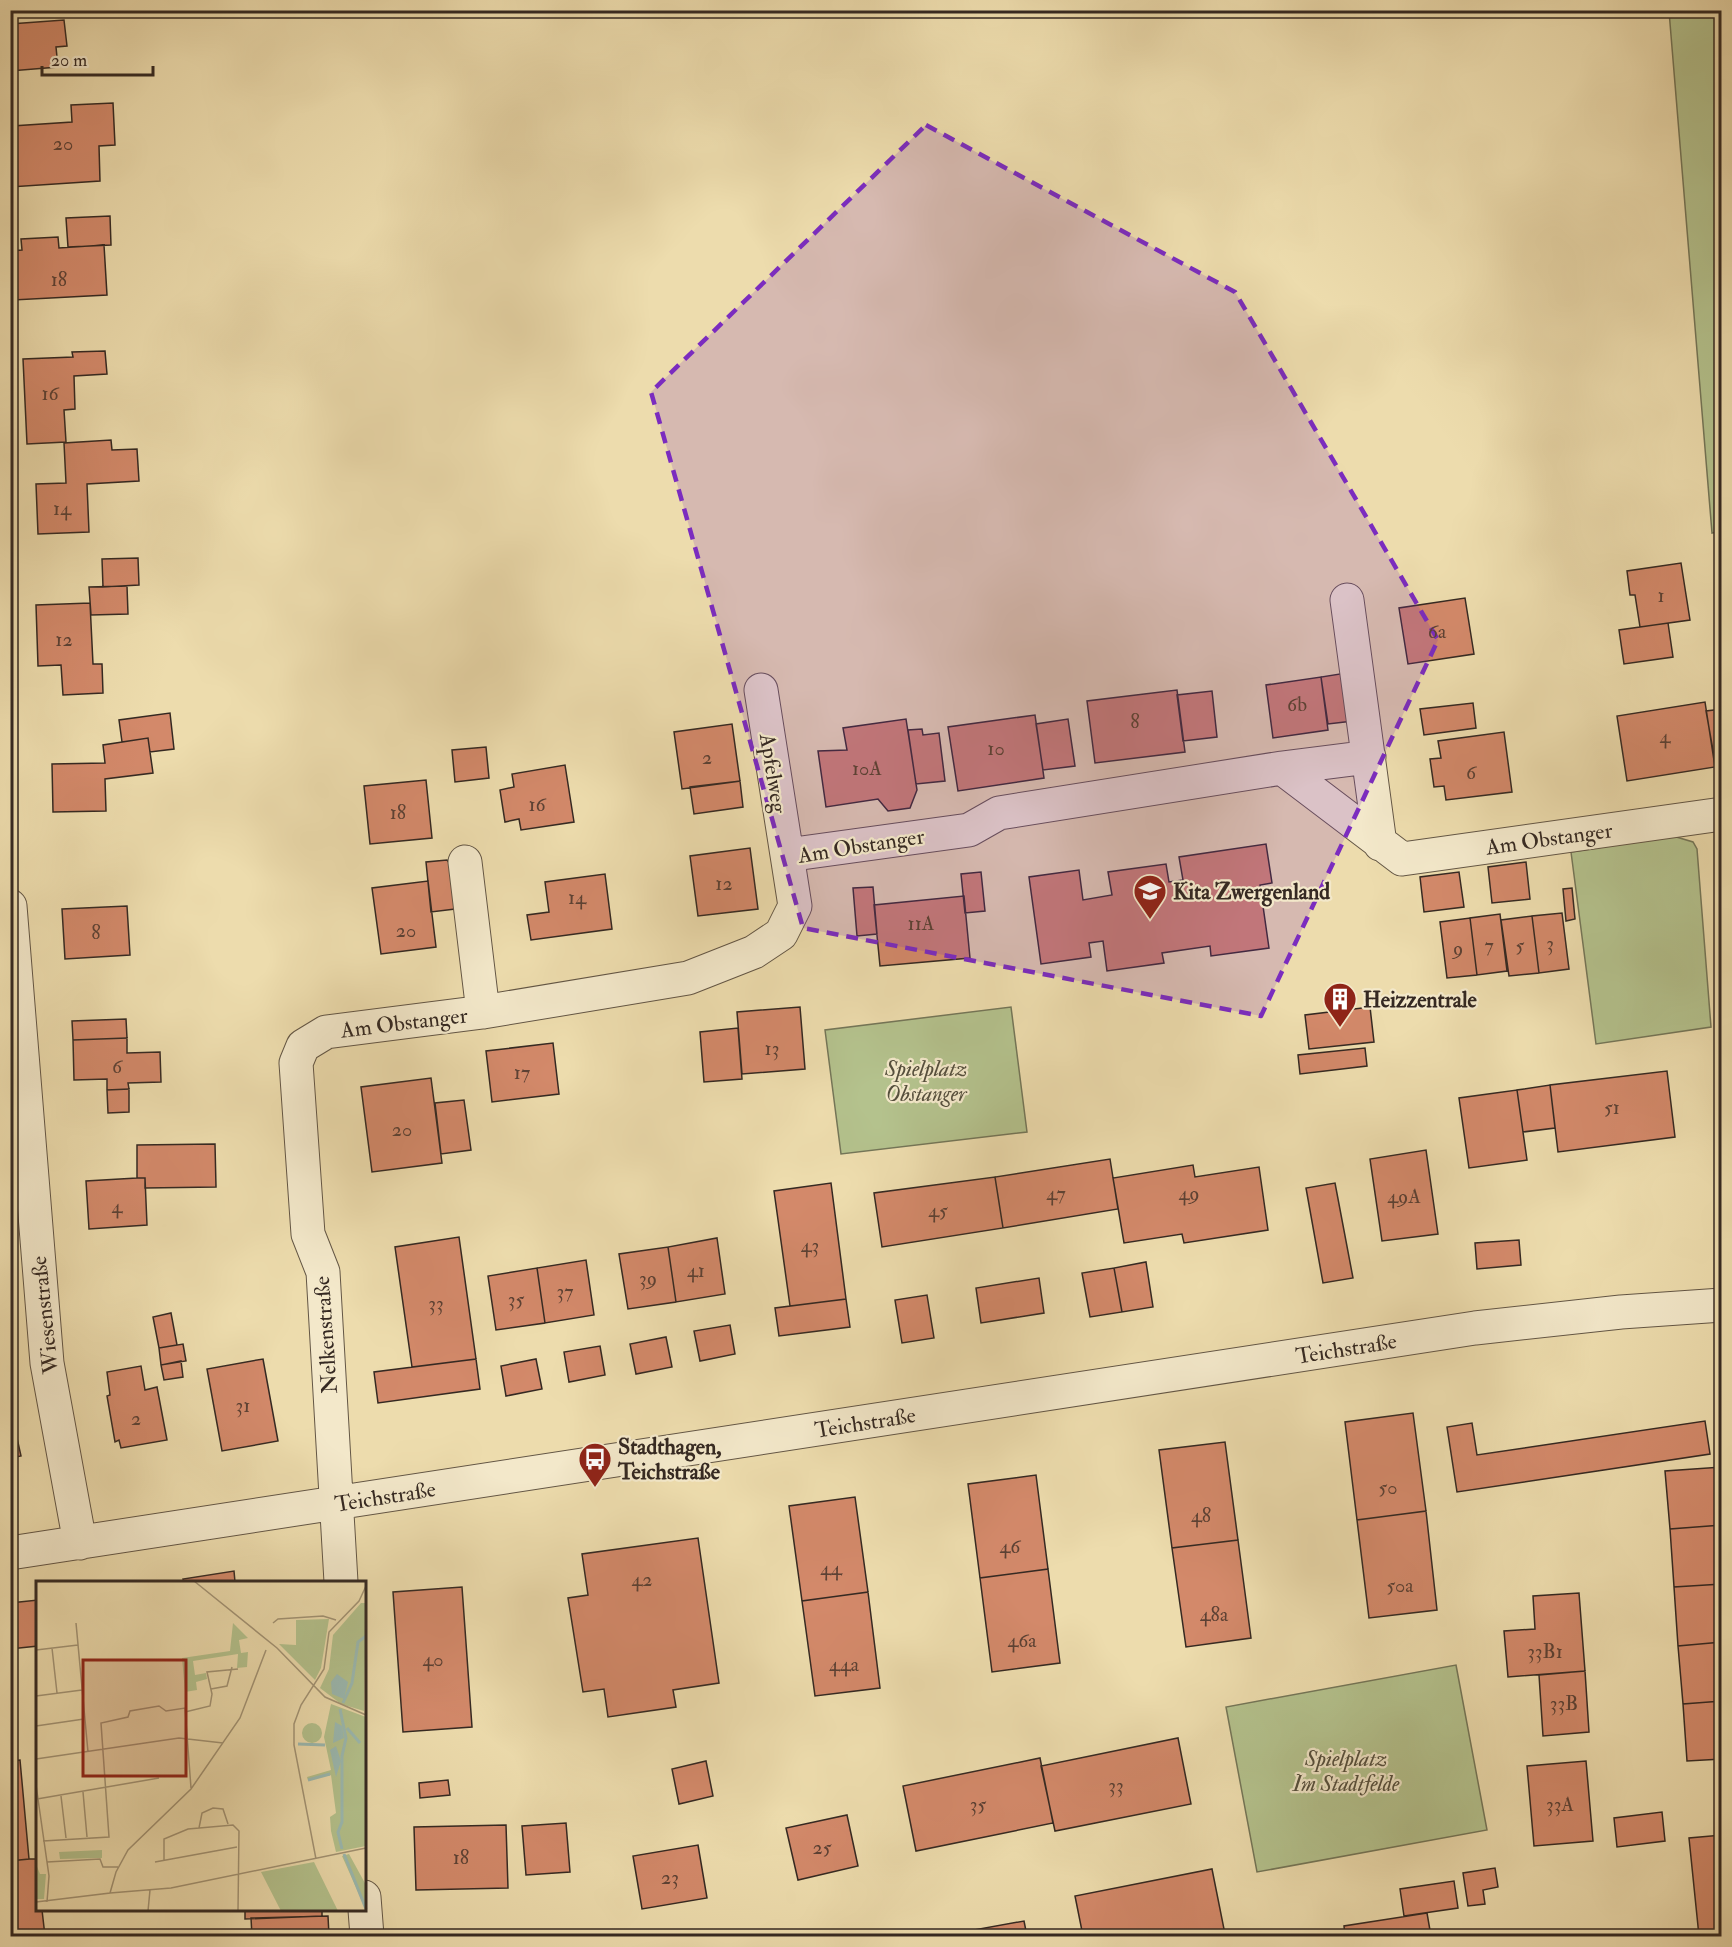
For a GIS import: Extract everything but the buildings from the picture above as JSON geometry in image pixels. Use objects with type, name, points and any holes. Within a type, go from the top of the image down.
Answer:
[{"type":"street","points":[[1347,600],[1380,844]]},
{"type":"street","name":"Apfelweg","points":[[761,690],[787,855]]},
{"type":"street","name":"Am Obstanger","points":[[326,1032],[483,1012],[688,978],[754,952],[781,934],[795,906],[787,855],[969,830],[999,813],[1282,768],[1369,757]]},
{"type":"street","name":"Am Obstanger","points":[[1282,768],[1402,859],[1722,813]]},
{"type":"street","name":"Am Obstanger","points":[[465,862],[483,1012]]},
{"type":"street","name":"Wiesenstraße","points":[[10,906],[14,990],[47,1363],[80,1543]]},
{"type":"street","name":"Nelkenstraße","points":[[326,1032],[303,1046],[296,1063],[308,1234],[323,1272],[341,1581]]},
{"type":"street","name":"Teichstraße","points":[[10,1553],[1475,1328],[1621,1312],[1722,1305]]},
{"type":"street","points":[[365,1911],[368,1936]]},
{"type":"highlighted area","points":[[926,125],[1235,292],[1438,640],[1261,1016],[803,928],[651,392]]},
{"type":"green space","points":[[1669,11],[1721,11],[1722,531],[1712,533]]},
{"type":"green space","points":[[1673,836],[1693,842],[1697,849],[1711,1027],[1596,1044],[1571,852]]},
{"type":"green space","name":"Spielplatz Obstanger","points":[[1011,1007],[1027,1132],[841,1154],[825,1030]]},
{"type":"green space","name":"Spielplatz Im Stadtfelde","points":[[1456,1665],[1487,1830],[1257,1872],[1226,1707]]},
{"type":"place","name":"Kita Zwergenland","points":[[1150,920]]},
{"type":"place","name":"Heizzentrale","points":[[1340,1028]]},
{"type":"place","name":"Stadthagen, Teichstraße","points":[[595,1488]]}]
